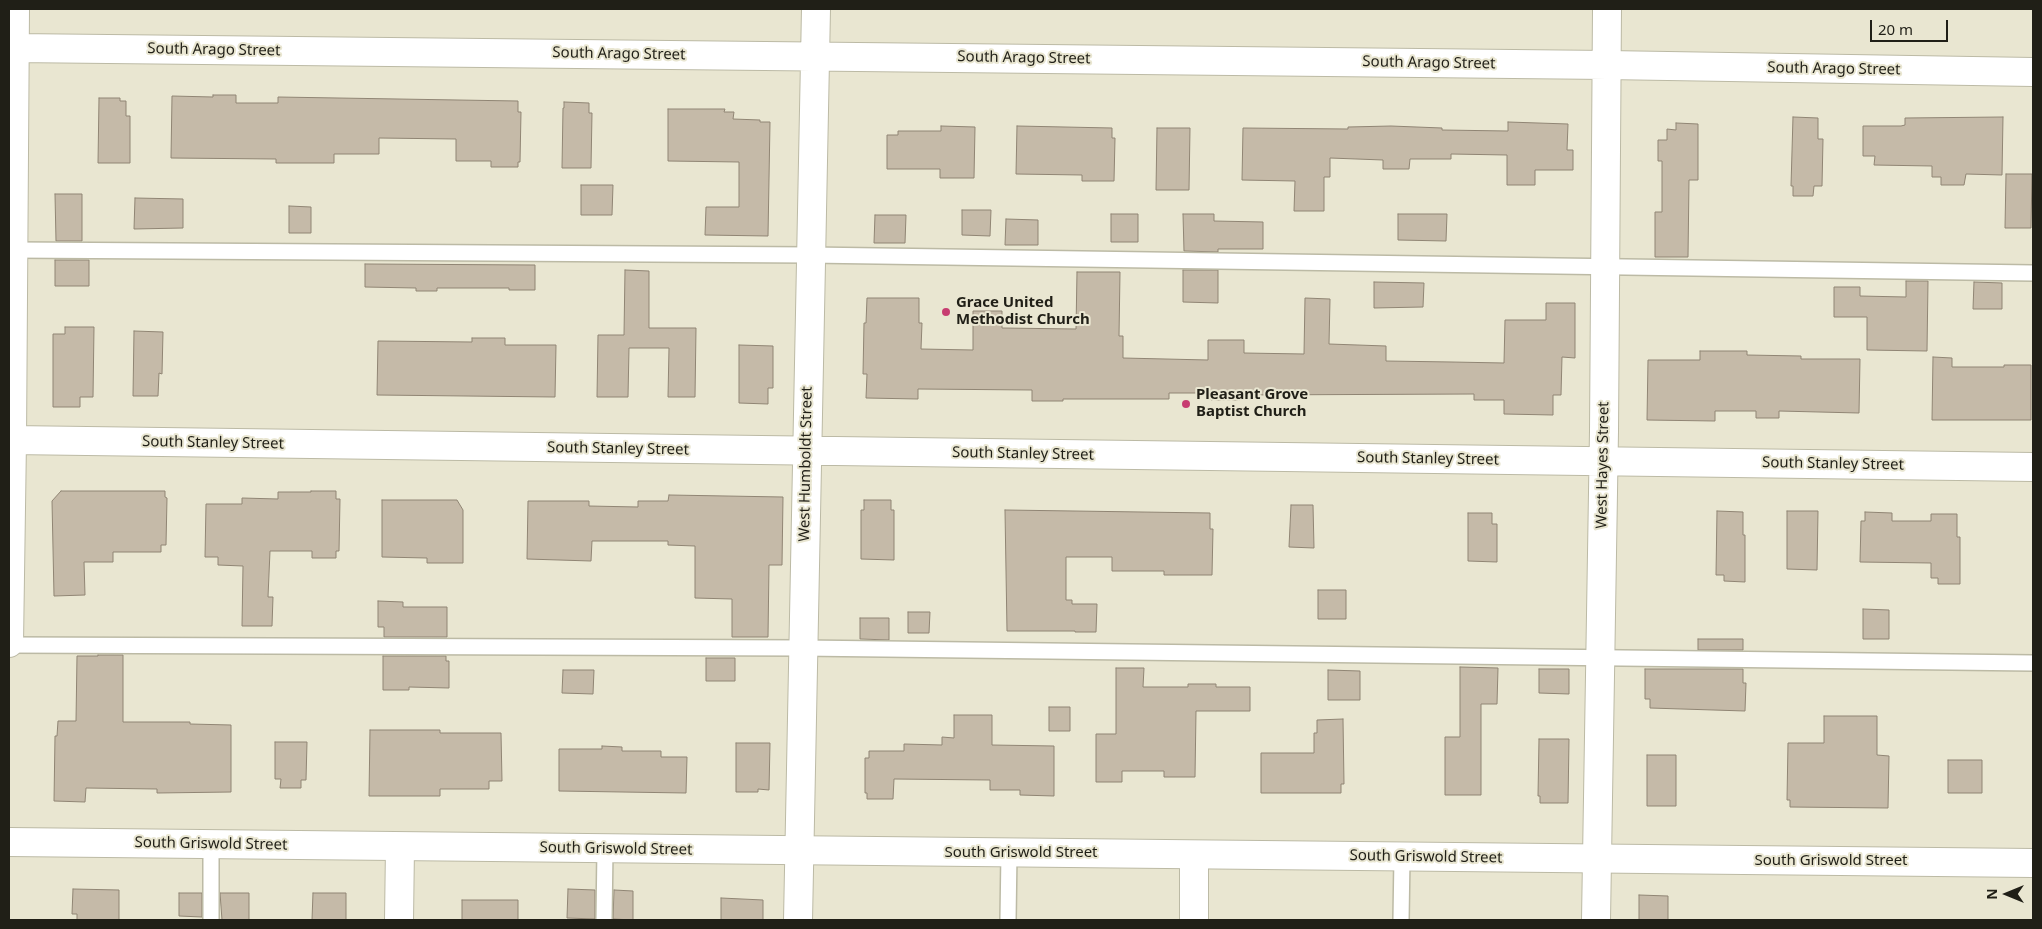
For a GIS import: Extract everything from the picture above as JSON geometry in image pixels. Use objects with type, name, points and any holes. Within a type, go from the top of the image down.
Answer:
[{"type":"street","points":[[9,644],[15,9]]},
{"type":"street","name":"West Humboldt Street","points":[[798,920],[816,9]]},
{"type":"street","name":"West Hayes Street","points":[[1596,920],[1604,461],[1608,9]]},
{"type":"street","name":"South Arago Street","points":[[15,48],[1607,65],[2033,72]]},
{"type":"street","name":"South Stanley Street","points":[[12,440],[2033,467]]},
{"type":"street","name":"South Griswold Street","points":[[9,842],[2033,863]]},
{"type":"street","points":[[399,920],[400,847]]},
{"type":"street","points":[[1194,855],[1194,920]]},
{"type":"lane","points":[[14,250],[810,255],[2033,273]]},
{"type":"lane","points":[[9,644],[802,648],[2033,663]]},
{"type":"lane","points":[[211,844],[211,920]]},
{"type":"lane","points":[[604,920],[605,849]]},
{"type":"lane","points":[[1008,920],[1009,853]]},
{"type":"lane","points":[[1401,920],[1402,857]]},
{"type":"building","points":[[213,95],[236,95],[236,103],[278,103],[278,97],[518,101],[518,112],[521,112],[520,162],[518,162],[518,167],[491,167],[491,161],[456,161],[456,139],[379,138],[379,154],[334,154],[334,163],[276,163],[276,159],[171,158],[172,96],[213,97]]},
{"type":"building","points":[[99,98],[120,98],[120,101],[126,101],[126,116],[130,116],[130,163],[98,163]]},
{"type":"building","points":[[564,102],[589,103],[589,113],[592,113],[591,168],[562,168]]},
{"type":"building","points":[[668,109],[725,109],[724,112],[734,112],[733,119],[770,122],[768,236],[705,235],[706,207],[739,207],[739,162],[668,161]]},
{"type":"building","points":[[1793,117],[1818,118],[1818,139],[1823,139],[1822,186],[1814,186],[1813,196],[1793,196],[1793,186],[1791,186]]},
{"type":"building","points":[[2003,117],[2002,175],[1966,174],[1964,185],[1941,185],[1941,177],[1932,177],[1932,166],[1874,165],[1875,156],[1863,156],[1863,126],[1901,126],[1905,125],[1905,118]]},
{"type":"building","points":[[1508,122],[1568,124],[1567,150],[1573,150],[1573,170],[1535,170],[1535,185],[1507,185],[1507,155],[1451,154],[1451,159],[1410,159],[1409,169],[1383,169],[1383,160],[1330,158],[1330,177],[1324,177],[1324,211],[1294,211],[1295,181],[1242,180],[1243,128],[1348,129],[1348,127],[1391,126],[1442,128],[1442,130],[1508,131]]},
{"type":"building","points":[[1676,123],[1698,124],[1698,180],[1689,180],[1688,257],[1655,257],[1655,212],[1662,212],[1662,161],[1658,161],[1658,140],[1667,140],[1667,129],[1676,130]]},
{"type":"building","points":[[941,126],[975,127],[974,178],[940,178],[940,169],[887,169],[887,135],[898,135],[898,131],[941,131]]},
{"type":"building","points":[[1017,126],[1112,128],[1112,138],[1115,138],[1114,181],[1082,181],[1082,175],[1016,174]]},
{"type":"building","points":[[1157,128],[1190,128],[1189,190],[1156,190]]},
{"type":"building","points":[[2006,174],[2032,174],[2031,228],[2005,228]]},
{"type":"building","points":[[581,185],[613,185],[612,215],[581,215]]},
{"type":"building","points":[[55,194],[82,194],[82,241],[56,241]]},
{"type":"building","points":[[135,198],[183,199],[183,228],[134,229]]},
{"type":"building","points":[[289,206],[311,207],[311,233],[289,233]]},
{"type":"building","points":[[962,210],[991,210],[990,236],[962,235]]},
{"type":"building","points":[[1111,214],[1138,214],[1138,242],[1111,242]]},
{"type":"building","points":[[1183,214],[1214,214],[1214,221],[1263,222],[1263,249],[1218,249],[1218,252],[1184,251]]},
{"type":"building","points":[[1398,214],[1447,214],[1446,241],[1398,240]]},
{"type":"building","points":[[875,215],[906,215],[905,243],[874,243]]},
{"type":"building","points":[[1006,219],[1038,220],[1038,245],[1005,245]]},
{"type":"building","points":[[55,260],[89,260],[89,286],[55,286]]},
{"type":"building","points":[[365,264],[535,265],[535,290],[437,288],[437,291],[416,291],[416,288],[365,287]]},
{"type":"building","points":[[625,270],[649,271],[649,328],[696,328],[695,397],[668,397],[669,348],[629,348],[628,397],[597,397],[598,335],[624,335]]},
{"type":"building","points":[[1183,270],[1218,270],[1218,303],[1183,302]]},
{"type":"building","points":[[1077,272],[1120,272],[1119,336],[1123,336],[1123,358],[1208,360],[1208,340],[1244,340],[1244,353],[1304,354],[1305,298],[1330,299],[1329,344],[1386,346],[1386,361],[1504,363],[1505,320],[1546,320],[1546,303],[1575,303],[1575,358],[1562,357],[1561,395],[1553,395],[1553,415],[1504,414],[1504,400],[1474,400],[1474,394],[1240,395],[1240,400],[1211,400],[1211,393],[1169,393],[1169,399],[1063,399],[1063,401],[1032,401],[1032,390],[918,389],[918,399],[866,398],[867,374],[863,374],[864,323],[866,323],[867,298],[919,298],[919,323],[922,323],[921,349],[973,350],[973,311],[1002,311],[1002,328],[1076,329]]},
{"type":"building","points":[[1906,281],[1928,281],[1927,351],[1867,350],[1867,317],[1834,317],[1834,287],[1860,287],[1860,296],[1906,297]]},
{"type":"building","points":[[1374,282],[1424,283],[1423,307],[1374,308]]},
{"type":"building","points":[[1974,282],[2002,283],[2002,309],[1973,309]]},
{"type":"building","points":[[65,327],[94,327],[93,397],[80,397],[80,407],[53,407],[53,334],[65,334]]},
{"type":"building","points":[[134,331],[163,332],[162,374],[159,373],[158,396],[133,396]]},
{"type":"building","points":[[472,338],[505,338],[505,345],[556,345],[555,397],[377,395],[378,341],[472,342]]},
{"type":"building","points":[[739,345],[773,346],[773,388],[768,388],[768,404],[739,403]]},
{"type":"building","points":[[1700,351],[1747,351],[1747,355],[1801,356],[1801,359],[1860,359],[1859,413],[1779,411],[1779,418],[1756,418],[1756,411],[1715,411],[1715,421],[1647,420],[1648,360],[1700,360]]},
{"type":"building","points":[[1933,357],[1952,358],[1952,367],[2031,365],[2031,420],[1932,420]]},
{"type":"building","points":[[61,491],[165,491],[165,497],[167,498],[166,545],[161,545],[161,552],[113,552],[113,562],[84,562],[85,595],[54,596],[52,501]]},
{"type":"building","points":[[336,491],[336,499],[340,499],[339,551],[336,551],[336,558],[312,558],[312,551],[270,551],[268,597],[273,597],[272,626],[242,626],[243,566],[218,565],[218,557],[205,557],[206,504],[242,504],[242,498],[278,499],[278,492]]},
{"type":"building","points":[[669,495],[783,497],[782,565],[769,565],[768,637],[732,637],[732,599],[695,598],[695,546],[668,545],[668,541],[592,541],[591,561],[527,559],[528,501],[589,501],[589,506],[638,507],[638,501],[668,501]]},
{"type":"building","points":[[382,500],[457,500],[463,510],[463,563],[427,563],[427,558],[382,557]]},
{"type":"building","points":[[864,500],[891,500],[891,510],[894,510],[894,560],[861,559],[861,510],[864,510]]},
{"type":"building","points":[[1291,505],[1313,505],[1314,548],[1289,547]]},
{"type":"building","points":[[1005,510],[1210,513],[1210,529],[1213,529],[1212,575],[1164,575],[1164,571],[1112,571],[1112,557],[1066,557],[1066,600],[1072,600],[1072,604],[1097,604],[1096,632],[1007,631]]},
{"type":"building","points":[[1717,511],[1743,512],[1745,582],[1724,581],[1724,575],[1716,575]]},
{"type":"building","points":[[1787,511],[1818,511],[1817,570],[1787,569]]},
{"type":"building","points":[[1865,512],[1892,513],[1892,521],[1931,521],[1931,514],[1957,514],[1957,537],[1960,537],[1960,584],[1938,584],[1938,578],[1931,578],[1931,563],[1860,562],[1861,521],[1865,521]]},
{"type":"building","points":[[1468,513],[1492,513],[1492,524],[1497,524],[1497,562],[1468,561]]},
{"type":"building","points":[[1318,590],[1346,590],[1346,619],[1318,619]]},
{"type":"building","points":[[378,601],[403,602],[403,607],[447,607],[447,637],[384,637],[384,627],[378,627]]},
{"type":"building","points":[[1863,609],[1889,610],[1889,639],[1863,639]]},
{"type":"building","points":[[908,612],[930,612],[929,633],[908,633]]},
{"type":"building","points":[[860,618],[889,618],[889,640],[860,639]]},
{"type":"building","points":[[1698,639],[1743,639],[1743,650],[1698,650]]},
{"type":"building","points":[[123,655],[123,722],[190,722],[190,724],[231,725],[231,792],[157,793],[157,789],[86,788],[85,802],[54,801],[55,736],[57,736],[58,721],[76,721],[77,656]]},
{"type":"building","points":[[383,656],[446,656],[446,661],[449,661],[449,688],[409,687],[409,690],[383,690]]},
{"type":"building","points":[[706,658],[735,658],[735,681],[706,681]]},
{"type":"building","points":[[1460,667],[1498,668],[1497,704],[1481,704],[1481,795],[1445,795],[1445,737],[1460,737]]},
{"type":"building","points":[[1116,668],[1144,668],[1143,687],[1188,687],[1188,684],[1216,684],[1216,687],[1250,687],[1250,711],[1196,711],[1195,777],[1164,777],[1164,771],[1122,771],[1122,782],[1096,782],[1096,734],[1116,734]]},
{"type":"building","points":[[1539,669],[1569,669],[1569,694],[1539,693]]},
{"type":"building","points":[[1645,669],[1743,669],[1743,683],[1746,683],[1745,711],[1650,708],[1650,699],[1645,699]]},
{"type":"building","points":[[563,670],[594,670],[593,694],[562,693]]},
{"type":"building","points":[[1328,670],[1360,671],[1360,700],[1328,700]]},
{"type":"building","points":[[1049,707],[1070,707],[1070,731],[1049,731]]},
{"type":"building","points":[[954,715],[992,715],[992,745],[1054,746],[1054,796],[1020,795],[1020,790],[990,790],[990,780],[894,779],[893,799],[867,799],[867,793],[865,793],[865,758],[869,758],[869,751],[904,751],[904,744],[942,745],[942,737],[954,738]]},
{"type":"building","points":[[1824,716],[1877,716],[1877,755],[1889,756],[1888,808],[1790,807],[1790,800],[1787,800],[1788,743],[1824,743]]},
{"type":"building","points":[[1343,719],[1344,784],[1341,784],[1341,793],[1261,793],[1261,753],[1314,753],[1314,733],[1317,733],[1317,720]]},
{"type":"building","points":[[370,730],[440,730],[440,733],[501,733],[502,781],[489,781],[489,789],[440,789],[440,796],[369,796]]},
{"type":"building","points":[[1539,739],[1569,739],[1568,803],[1540,803],[1540,796],[1538,796]]},
{"type":"building","points":[[275,742],[307,742],[306,780],[301,780],[301,788],[280,788],[281,779],[275,779]]},
{"type":"building","points":[[736,743],[770,743],[769,790],[758,789],[758,792],[736,792]]},
{"type":"building","points":[[602,746],[622,747],[622,751],[661,751],[661,757],[687,757],[686,793],[559,791],[559,749],[602,749]]},
{"type":"building","points":[[1647,755],[1676,755],[1676,806],[1647,806]]},
{"type":"building","points":[[1948,760],[1982,760],[1982,793],[1948,793]]},
{"type":"building","points":[[73,889],[119,890],[119,920],[77,920],[77,914],[72,914]]},
{"type":"building","points":[[568,889],[595,890],[595,919],[567,918]]},
{"type":"building","points":[[614,890],[633,891],[633,920],[613,919]]},
{"type":"building","points":[[179,893],[202,893],[202,917],[179,916]]},
{"type":"building","points":[[220,893],[249,893],[249,920],[222,920]]},
{"type":"building","points":[[313,893],[346,893],[346,920],[312,920]]},
{"type":"building","points":[[1639,895],[1668,896],[1668,920],[1639,920]]},
{"type":"building","points":[[721,898],[763,900],[763,920],[721,920]]},
{"type":"building","points":[[462,900],[518,900],[518,920],[462,920]]},
{"type":"place","name":"Grace United Methodist Church","points":[[946,312]]},
{"type":"place","name":"Pleasant Grove Baptist Church","points":[[1186,404]]}]
